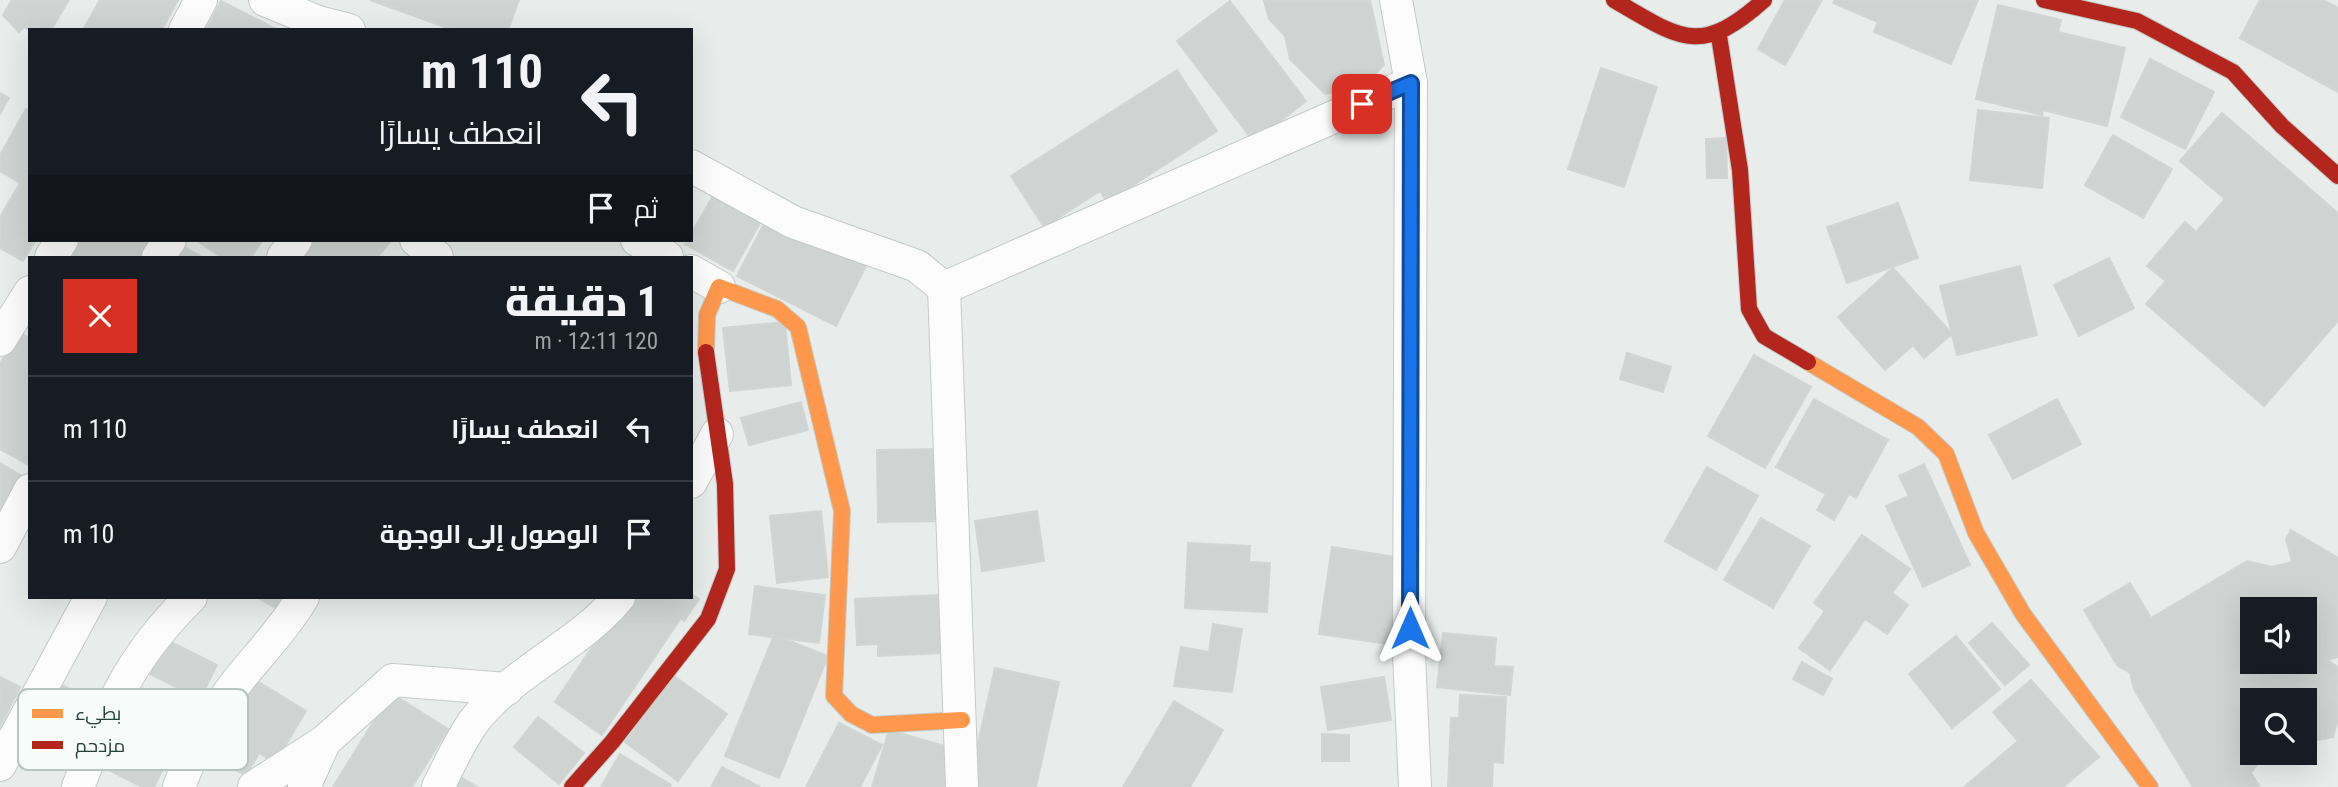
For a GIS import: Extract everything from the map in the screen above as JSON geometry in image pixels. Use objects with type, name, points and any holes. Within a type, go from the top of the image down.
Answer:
[{"type":"street","points":[[186,28],[201,0]]},
{"type":"street","points":[[265,0],[315,26]]},
{"type":"street","points":[[1396,0],[1411,83],[1409,655],[1415,787]]},
{"type":"street","points":[[1614,0],[1688,39],[1718,36],[1741,22],[1764,0]]},
{"type":"street","points":[[2044,0],[2143,10],[2233,72],[2282,125],[2338,176]]},
{"type":"street","points":[[1718,36],[1740,170],[1749,309],[1764,336],[1918,427],[1946,454],[1976,533],[2023,614],[2150,787]]},
{"type":"street","points":[[944,288],[1411,83]]},
{"type":"street","points":[[693,167],[793,222],[917,267],[944,288],[962,720],[962,787]]},
{"type":"street","points":[[284,256],[294,242]]},
{"type":"street","points":[[641,242],[665,256]]},
{"type":"street","points":[[693,272],[719,287],[777,309],[798,327],[842,511],[834,696],[851,714],[872,725],[962,720]]},
{"type":"street","points":[[572,787],[612,742],[708,619],[727,569],[725,484],[705,345],[707,315],[719,287]]},
{"type":"street","points":[[0,340],[28,295]]},
{"type":"street","points":[[693,478],[717,434]]},
{"type":"street","points":[[0,548],[28,493]]},
{"type":"street","points":[[41,689],[90,599]]},
{"type":"street","points":[[120,689],[130,668],[162,626],[189,599]]},
{"type":"street","points":[[232,689],[285,627],[302,599]]},
{"type":"street","points":[[438,787],[474,721],[507,689],[606,613],[617,599]]},
{"type":"street","points":[[254,787],[325,741],[393,680],[507,689]]},
{"type":"street","points":[[0,765],[18,732]]},
{"type":"street","points":[[304,787],[325,741]]},
{"type":"street","points":[[78,787],[85,770]]},
{"type":"street","points":[[179,787],[185,770]]},
{"type":"building","points":[[12,0],[69,0],[52,28],[24,27],[19,32],[3,15]]},
{"type":"building","points":[[100,0],[178,0],[163,28],[84,28]]},
{"type":"building","points":[[370,0],[519,0],[509,28],[447,28]]},
{"type":"building","points":[[1370,0],[1384,65],[1364,85],[1325,94],[1290,59],[1285,36],[1269,19],[1264,1]]},
{"type":"building","points":[[1785,0],[1822,0],[1785,65],[1758,49]]},
{"type":"building","points":[[1835,0],[1978,0],[1951,64],[1874,32],[1878,22],[1833,3]]},
{"type":"building","points":[[2260,0],[2323,0],[2338,8],[2338,92],[2240,38]]},
{"type":"building","points":[[221,1],[274,28],[207,28]]},
{"type":"building","points":[[1230,1],[1306,101],[1254,142],[1177,41]]},
{"type":"building","points":[[1998,5],[2061,20],[2058,32],[2125,48],[2107,126],[2043,110],[2042,115],[1976,99]]},
{"type":"building","points":[[2150,59],[2214,92],[2185,149],[2121,117]]},
{"type":"building","points":[[1601,68],[1657,87],[1624,187],[1568,169]]},
{"type":"building","points":[[1177,70],[1217,131],[1107,202],[1100,191],[1044,227],[1011,176]]},
{"type":"building","points":[[0,93],[9,98],[0,114]]},
{"type":"building","points":[[26,109],[28,110],[28,242],[35,242],[23,261],[0,248],[0,217],[20,183],[0,171],[0,155]]},
{"type":"building","points":[[1978,110],[2049,118],[2042,188],[1970,180]]},
{"type":"building","points":[[2222,113],[2338,213],[2338,321],[2264,406],[2146,304],[2166,281],[2147,266],[2185,222],[2196,232],[2225,199],[2180,161]]},
{"type":"building","points":[[2113,135],[2172,169],[2143,218],[2085,185]]},
{"type":"building","points":[[1726,138],[1727,178],[1707,178],[1706,139]]},
{"type":"building","points":[[713,196],[760,223],[733,271],[685,244],[693,242],[693,231]]},
{"type":"building","points":[[1898,203],[1918,258],[1847,283],[1827,227]]},
{"type":"building","points":[[770,212],[868,262],[836,326],[737,276]]},
{"type":"building","points":[[68,242],[149,242],[141,256],[59,256]]},
{"type":"building","points":[[199,242],[262,242],[252,256],[220,256]]},
{"type":"building","points":[[314,242],[390,242],[378,256],[302,256]]},
{"type":"building","points":[[181,245],[200,256],[174,256]]},
{"type":"building","points":[[2109,258],[2134,308],[2079,336],[2054,285]]},
{"type":"building","points":[[2020,266],[2037,335],[1957,355],[1940,286]]},
{"type":"building","points":[[1893,268],[1952,334],[1924,358],[1913,345],[1885,370],[1838,317]]},
{"type":"building","points":[[785,322],[791,385],[730,391],[723,328]]},
{"type":"building","points":[[17,332],[28,337],[28,464],[0,449],[0,364]]},
{"type":"building","points":[[1627,353],[1671,367],[1663,392],[1620,379]]},
{"type":"building","points":[[1754,355],[1811,387],[1765,468],[1708,436]]},
{"type":"building","points":[[1814,399],[1888,440],[1856,498],[1849,494],[1834,520],[1817,510],[1826,494],[1776,467]]},
{"type":"building","points":[[2057,399],[2081,444],[2013,479],[1989,435]]},
{"type":"building","points":[[801,402],[808,430],[749,445],[741,418]]},
{"type":"building","points":[[943,449],[944,521],[878,522],[877,450]]},
{"type":"building","points":[[0,463],[22,476],[0,513]]},
{"type":"building","points":[[1924,464],[1970,565],[1923,587],[1886,506],[1909,496],[1899,476]]},
{"type":"building","points":[[1707,467],[1758,496],[1716,570],[1665,541]]},
{"type":"building","points":[[821,511],[828,577],[777,583],[770,516]]},
{"type":"building","points":[[1037,511],[1044,561],[982,571],[975,521]]},
{"type":"building","points":[[1761,518],[1810,546],[1773,608],[1724,580]]},
{"type":"building","points":[[2291,530],[2338,558],[2338,657],[2327,660],[2338,667],[2338,719],[2333,737],[2317,740],[2317,688],[2240,688],[2240,765],[2256,765],[2251,773],[2260,787],[2193,787],[2134,689],[2130,673],[2117,665],[2084,610],[2130,583],[2151,618],[2247,561],[2272,567],[2292,562],[2286,539]]},
{"type":"building","points":[[1862,535],[1910,569],[1892,593],[1908,605],[1887,634],[1865,619],[1830,670],[1799,648],[1825,611],[1814,603]]},
{"type":"building","points":[[1188,543],[1250,546],[1249,562],[1270,563],[1267,612],[1185,608]]},
{"type":"building","points":[[1332,547],[1409,559],[1396,645],[1319,634]]},
{"type":"building","points":[[755,586],[825,595],[819,643],[749,634]]},
{"type":"building","points":[[693,595],[699,599],[684,621],[681,618],[602,735],[555,702],[625,599],[693,599]]},
{"type":"building","points":[[939,595],[942,653],[878,656],[878,644],[857,645],[855,599]]},
{"type":"building","points":[[260,599],[280,599],[276,608]]},
{"type":"building","points":[[1992,623],[2029,665],[2005,685],[1969,643]]},
{"type":"building","points":[[1213,624],[1242,629],[1232,692],[1174,686],[1181,647],[1209,652]]},
{"type":"building","points":[[1443,633],[1496,638],[1494,666],[1513,667],[1510,695],[1437,687]]},
{"type":"building","points":[[774,635],[828,656],[779,778],[725,756]]},
{"type":"building","points":[[1956,636],[2000,689],[1952,728],[1909,674]]},
{"type":"building","points":[[165,639],[217,665],[205,689],[180,689],[148,673]]},
{"type":"building","points":[[1802,662],[1832,679],[1823,695],[1793,679]]},
{"type":"building","points":[[995,668],[1059,682],[1036,787],[968,787]]},
{"type":"building","points":[[674,676],[727,714],[678,781],[625,742]]},
{"type":"building","points":[[0,677],[20,687],[0,727]]},
{"type":"building","points":[[1384,677],[1391,720],[1328,730],[1321,687]]},
{"type":"building","points":[[252,678],[306,711],[275,763],[259,753],[246,776],[236,770],[248,770],[248,689],[246,689]]},
{"type":"building","points":[[2031,680],[2099,757],[2063,787],[1964,787],[2018,741],[1993,712]]},
{"type":"building","points":[[58,683],[70,689],[55,689]]},
{"type":"building","points":[[391,693],[448,729],[412,787],[333,787]]},
{"type":"building","points":[[1460,695],[1506,697],[1503,763],[1493,762],[1492,787],[1448,787],[1451,718],[1459,718]]},
{"type":"building","points":[[1174,701],[1223,730],[1190,787],[1123,787]]},
{"type":"building","points":[[538,717],[584,753],[559,784],[514,747]]},
{"type":"building","points":[[839,723],[882,745],[860,787],[806,787]]},
{"type":"building","points":[[889,730],[955,749],[944,787],[872,787]]},
{"type":"building","points":[[1322,734],[1349,735],[1349,761],[1322,761]]},
{"type":"building","points":[[620,754],[671,785],[601,787]]},
{"type":"building","points":[[722,767],[760,787],[711,787]]},
{"type":"building","points":[[109,770],[162,770],[154,787],[142,787]]},
{"type":"building","points":[[456,774],[477,787],[449,787]]},
{"type":"traffic: slow","points":[[706,352],[707,315],[719,287],[777,309],[798,327],[842,511],[834,696],[851,714],[872,725],[962,720]]},
{"type":"traffic: slow","points":[[1808,362],[1918,427],[1946,454],[1976,533],[2023,614],[2150,787]]},
{"type":"traffic: jam","points":[[1614,0],[1657,24],[1690,36],[1723,30],[1764,0]]},
{"type":"traffic: jam","points":[[2044,0],[2137,21],[2233,72],[2282,126],[2338,176]]},
{"type":"traffic: jam","points":[[1719,36],[1740,170],[1749,309],[1764,336],[1808,362]]},
{"type":"traffic: jam","points":[[572,787],[612,742],[708,619],[727,569],[725,484],[706,352]]},
{"type":"route","points":[[1362,104],[1411,83],[1410,628]]}]
